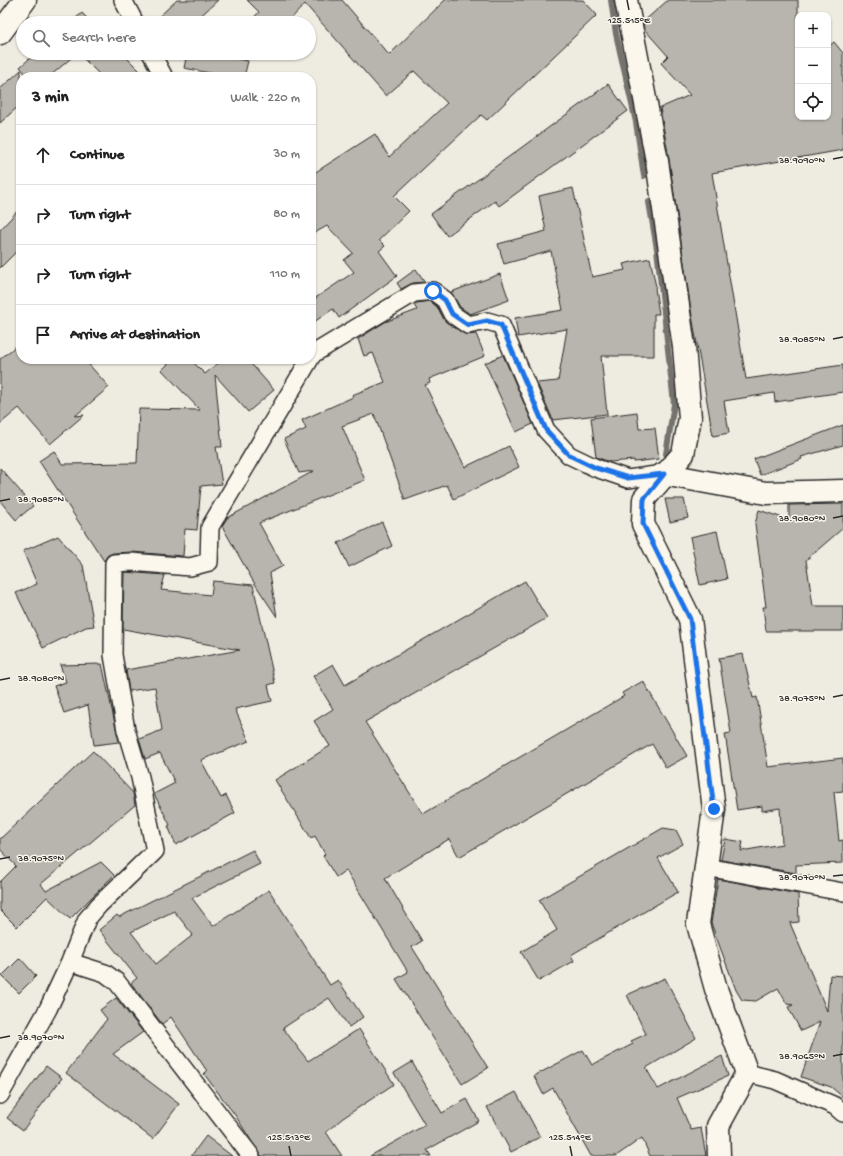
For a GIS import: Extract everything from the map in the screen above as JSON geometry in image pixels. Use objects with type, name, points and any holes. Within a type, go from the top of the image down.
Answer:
[{"type":"street","points":[[0,33],[25,0]]},
{"type":"street","points":[[123,0],[131,16]]},
{"type":"street","points":[[626,0],[657,161],[684,348],[690,418],[683,454],[664,474],[644,499],[643,524],[690,619],[714,809],[698,924],[716,989],[747,1073],[718,1126],[718,1156]]},
{"type":"street","points":[[155,60],[161,72]]},
{"type":"street","points":[[316,352],[414,293],[433,291],[445,300],[452,314],[468,325],[487,321],[501,325],[546,430],[569,455],[596,468],[628,478],[664,474],[766,493],[843,491]]},
{"type":"street","points":[[0,1095],[48,1008],[70,962],[87,919],[99,905],[155,851],[140,778],[126,730],[113,655],[114,563],[131,562],[190,567],[209,562],[210,527],[306,364]]},
{"type":"street","points":[[706,867],[843,892]]},
{"type":"street","points":[[70,962],[105,973],[117,982],[252,1156]]},
{"type":"street","points":[[747,1073],[775,1080],[835,1106],[843,1113]]},
{"type":"building","points":[[177,0],[218,0],[201,16],[160,16]]},
{"type":"building","points":[[247,0],[342,0],[389,55],[445,0],[583,0],[597,15],[487,120],[481,115],[394,196],[409,211],[379,240],[385,246],[379,251],[397,276],[339,318],[333,309],[316,321],[316,298],[354,272],[344,260],[353,253],[327,226],[316,232],[316,172],[375,134],[389,157],[447,103],[414,71],[386,96],[305,4],[294,16],[255,16],[259,12]]},
{"type":"building","points":[[668,0],[798,0],[798,12],[795,12],[795,120],[831,120],[831,44],[834,42],[843,53],[843,150],[712,173],[746,379],[843,365],[843,392],[775,402],[774,393],[724,401],[729,433],[713,436],[690,304],[660,108],[690,95],[661,63],[668,56],[644,29],[643,22]]},
{"type":"building","points":[[28,60],[69,60],[55,72],[24,72],[20,67]]},
{"type":"building","points":[[85,60],[129,60],[141,72],[97,72]]},
{"type":"building","points":[[186,60],[248,61],[245,72],[205,72],[184,68]]},
{"type":"building","points":[[16,75],[16,109],[0,123],[0,89]]},
{"type":"building","points":[[608,84],[628,111],[499,206],[495,201],[447,236],[431,214]]},
{"type":"building","points":[[573,188],[592,277],[625,270],[623,264],[650,258],[656,287],[659,314],[654,314],[654,356],[601,356],[607,414],[553,420],[537,383],[558,381],[567,329],[518,337],[515,318],[563,310],[551,251],[504,264],[498,244],[546,231],[539,196]]},
{"type":"building","points":[[16,212],[16,252],[0,268],[0,230]]},
{"type":"building","points":[[416,269],[425,282],[413,283],[401,289],[397,283]]},
{"type":"building","points":[[500,274],[509,300],[470,314],[460,307],[451,292]]},
{"type":"building","points":[[430,301],[437,307],[446,322],[466,335],[476,334],[485,356],[429,379],[430,383],[425,385],[465,467],[509,446],[519,467],[454,499],[447,485],[405,500],[374,414],[342,426],[365,480],[259,523],[283,566],[270,573],[277,617],[253,581],[222,526],[227,518],[314,471],[299,473],[284,439],[306,429],[302,420],[353,397],[352,395],[385,382],[373,353],[364,356],[358,339],[385,322],[417,310],[414,305],[417,303]]},
{"type":"building","points":[[16,346],[16,364],[88,364],[109,387],[75,416],[84,415],[50,444],[19,408],[0,424],[0,359]]},
{"type":"building","points":[[503,355],[533,424],[516,432],[485,363]]},
{"type":"building","points":[[168,364],[195,364],[205,374],[217,364],[251,364],[274,390],[248,412],[215,375],[222,447],[216,447],[222,484],[201,486],[197,530],[185,529],[183,556],[132,552],[113,553],[108,555],[104,561],[39,461],[54,451],[62,464],[137,463],[139,409],[200,410],[162,370]]},
{"type":"building","points":[[637,412],[639,429],[655,428],[659,459],[634,462],[634,460],[610,462],[596,457],[591,418]]},
{"type":"building","points":[[843,425],[843,445],[801,457],[802,459],[760,475],[754,459]]},
{"type":"building","points":[[0,468],[33,506],[16,520],[0,501]]},
{"type":"building","points":[[665,499],[684,499],[688,518],[670,522]]},
{"type":"building","points":[[843,504],[843,528],[806,560],[813,606],[843,606],[843,631],[766,631],[763,607],[766,607],[755,524],[759,510],[789,520],[789,505]]},
{"type":"building","points":[[382,522],[392,546],[349,567],[338,543]]},
{"type":"building","points":[[717,531],[727,579],[700,585],[690,537]]},
{"type":"building","points":[[58,536],[83,565],[94,626],[86,627],[43,648],[16,593],[37,584],[23,551]]},
{"type":"building","points":[[124,572],[165,575],[161,590],[211,595],[213,581],[253,585],[275,683],[268,685],[272,701],[235,709],[249,741],[201,760],[221,798],[226,795],[235,813],[176,845],[168,826],[170,825],[154,794],[175,783],[160,753],[145,759],[139,739],[162,730],[155,687],[129,691],[126,670],[240,650],[123,629]]},
{"type":"building","points":[[525,581],[547,618],[365,722],[423,814],[624,696],[622,693],[643,681],[687,756],[666,768],[652,744],[459,857],[449,839],[385,878],[422,941],[412,947],[488,1068],[462,1084],[396,979],[408,972],[346,870],[336,877],[323,856],[325,854],[315,836],[311,838],[275,780],[330,746],[314,721],[333,709],[313,676],[333,664],[345,685]]},
{"type":"building","points":[[743,654],[753,698],[757,697],[768,767],[843,758],[843,791],[834,792],[839,841],[843,840],[843,863],[796,865],[796,873],[721,860],[725,839],[743,842],[741,851],[782,844],[780,808],[762,811],[762,806],[737,810],[725,734],[731,733],[719,658]]},
{"type":"building","points":[[102,664],[119,742],[94,745],[88,705],[64,713],[54,686],[66,682],[60,665]]},
{"type":"building","points":[[93,751],[133,793],[135,805],[41,884],[46,891],[101,862],[114,875],[70,919],[47,897],[17,927],[0,910],[0,882],[16,866],[0,849],[0,839]]},
{"type":"building","points":[[663,828],[676,830],[683,844],[658,858],[678,892],[571,955],[574,961],[539,981],[521,952],[557,930],[539,900]]},
{"type":"building","points":[[253,850],[260,864],[192,898],[213,926],[269,890],[330,985],[338,980],[363,1017],[349,1027],[329,998],[283,1028],[308,1061],[359,1029],[394,1084],[343,1118],[326,1132],[342,1156],[261,1156],[235,1115],[204,1074],[207,1071],[171,1017],[162,1024],[131,983],[137,978],[99,930],[117,915],[119,917]],"holes":[[[174,911],[193,935],[156,964],[131,932]]]},
{"type":"building","points":[[718,879],[798,894],[799,922],[790,923],[827,1011],[830,975],[843,976],[843,1097],[831,1087],[801,1077],[820,1022],[801,1031],[788,1007],[793,1005],[787,1004],[778,988],[756,1001],[742,1000],[736,990],[711,923]]},
{"type":"building","points":[[20,958],[36,976],[19,993],[2,976]]},
{"type":"building","points":[[665,978],[696,1038],[646,1068],[658,1089],[722,1056],[728,1076],[677,1098],[691,1130],[701,1128],[706,1156],[650,1156],[642,1138],[616,1156],[591,1156],[553,1088],[543,1094],[534,1076],[583,1050],[592,1065],[633,1044],[631,1041],[646,1034],[627,995]]},
{"type":"building","points":[[116,998],[143,1032],[113,1054],[179,1104],[153,1139],[66,1073],[107,1019],[100,1010]]},
{"type":"building","points":[[412,1062],[442,1113],[467,1099],[479,1121],[427,1150],[431,1156],[370,1156],[425,1125],[394,1073]]},
{"type":"building","points":[[46,1066],[62,1078],[23,1130],[7,1118]]},
{"type":"building","points":[[516,1092],[540,1137],[511,1152],[487,1107]]},
{"type":"building","points":[[206,1136],[232,1156],[191,1156]]},
{"type":"waterway","points":[[611,0],[616,34],[636,122],[644,176]]},
{"type":"waterway","points":[[649,202],[657,249],[674,404],[666,454]]},
{"type":"route","points":[[433,291],[445,300],[452,314],[468,325],[487,321],[501,325],[546,430],[569,455],[596,468],[628,478],[664,474],[644,499],[643,524],[690,619],[714,809]]}]
